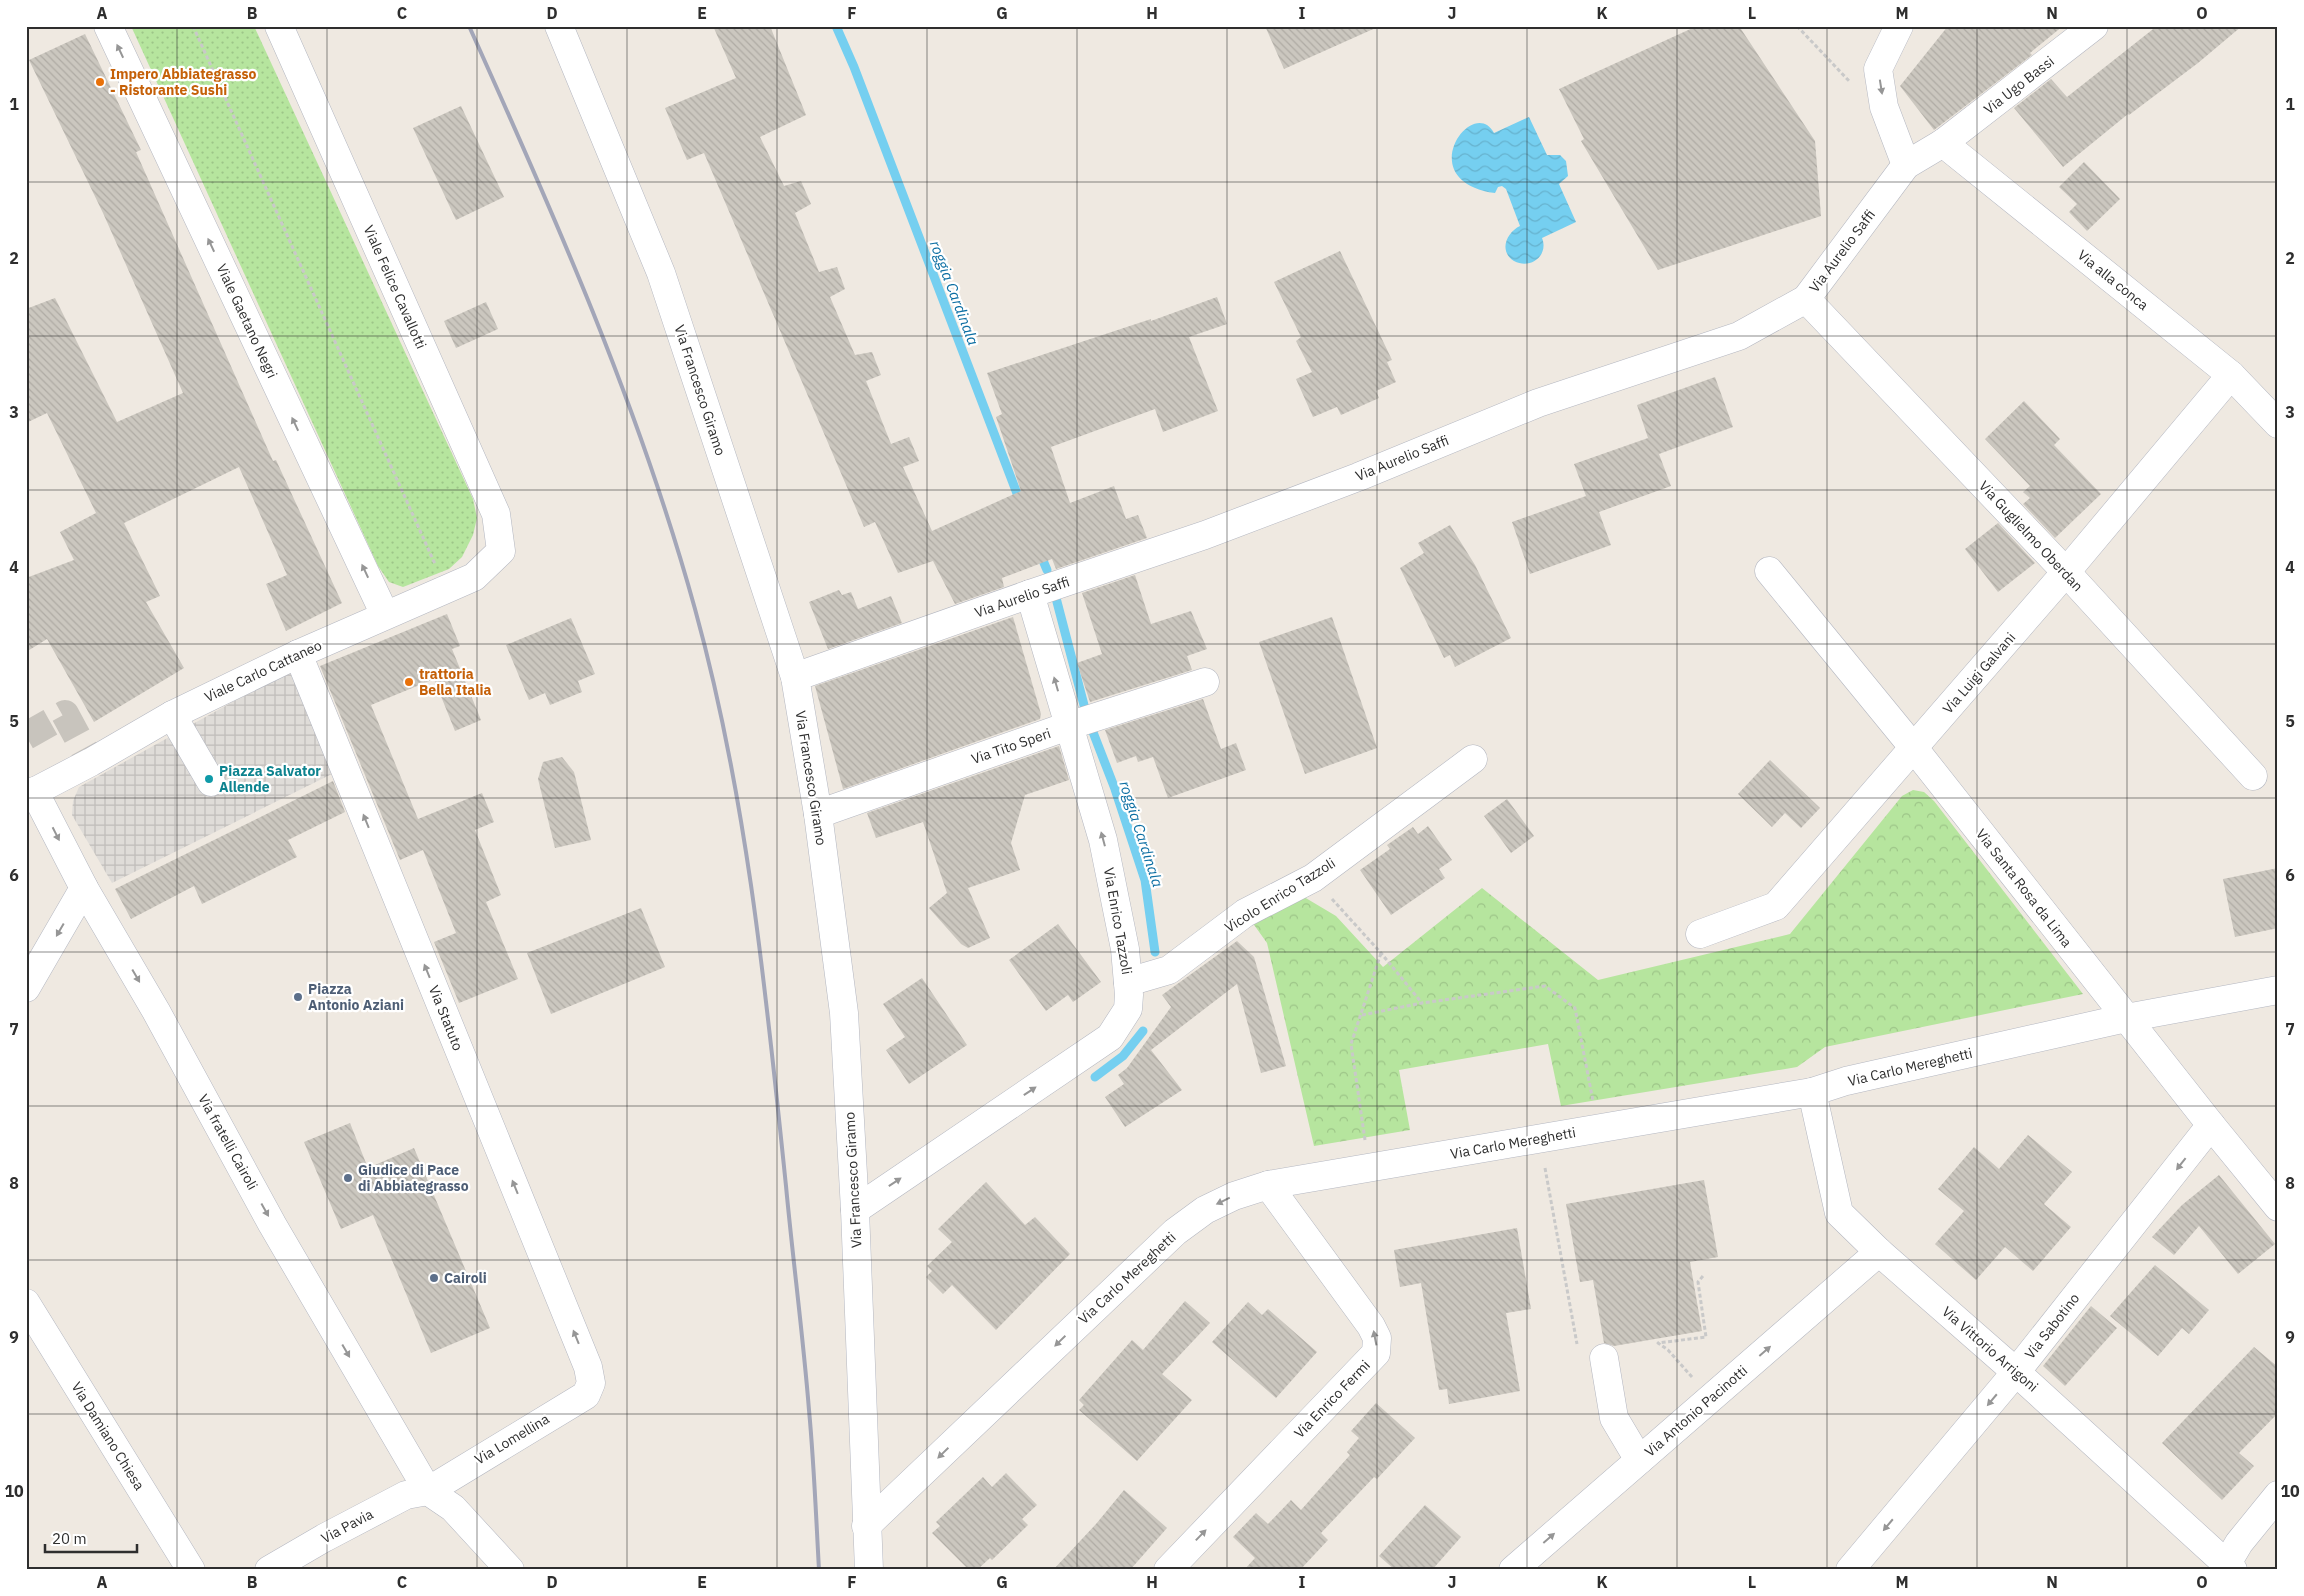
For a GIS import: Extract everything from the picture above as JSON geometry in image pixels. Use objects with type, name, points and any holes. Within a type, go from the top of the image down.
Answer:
[{"type":"street","name":"Viale Gaetano Negri","points":[[108,26],[385,615]]},
{"type":"street","name":"Viale Felice Cavallotti","points":[[279,26],[496,514],[501,551]]},
{"type":"street","name":"Via Francesco Giramo","points":[[559,26],[661,273],[795,677],[818,814],[844,1013],[855,1210],[869,1570]]},
{"type":"street","points":[[1900,26],[1878,70],[1884,107],[1906,165]]},
{"type":"street","name":"Via Ugo Bassi","points":[[1943,143],[2094,26]]},
{"type":"street","name":"Via Aurelio Saffi","points":[[795,677],[1030,594],[1205,535],[1358,476],[1538,403],[1739,336],[1806,299],[1906,165],[1943,143]]},
{"type":"street","name":"Via alla conca","points":[[1943,143],[2231,376],[2278,424]]},
{"type":"street","name":"Via Guglielmo Oberdan","points":[[1806,299],[2066,572],[2253,776]]},
{"type":"street","name":"Via Luigi Galvani","points":[[1700,934],[1776,906],[2066,572],[2231,376]]},
{"type":"street","name":"Viale Carlo Cattaneo","points":[[30,793],[91,762],[172,714],[298,654],[474,577],[501,551]]},
{"type":"street","name":"Via Santa Rosa da Lima","points":[[1769,571],[1913,747],[2211,1125],[2278,1206]]},
{"type":"street","name":"Via Enrico Tazzoli","points":[[855,1210],[1110,1037],[1128,1010],[1125,949],[1104,840],[1068,726],[1030,594]]},
{"type":"street","name":"Via Statuto","points":[[298,654],[588,1366],[591,1383]]},
{"type":"street","name":"Via Tito Speri","points":[[818,814],[1068,726],[1205,682]]},
{"type":"street","points":[[172,714],[211,782]]},
{"type":"street","name":"Vicolo Enrico Tazzoli","points":[[1128,982],[1168,970],[1245,913],[1313,878],[1473,759]]},
{"type":"street","name":"Via fratelli Cairoli","points":[[30,793],[156,1011],[272,1224],[428,1490]]},
{"type":"street","points":[[26,988],[84,888]]},
{"type":"street","name":"Via Carlo Mereghetti","points":[[866,1526],[1175,1232],[1205,1210],[1234,1196],[1268,1185],[1812,1092],[1846,1080],[2126,1018],[2278,990]]},
{"type":"street","name":"Via Vittorio Arrigoni","points":[[1812,1092],[1839,1212],[1879,1252],[2016,1372],[2228,1568]]},
{"type":"street","name":"Via Sabotino","points":[[1850,1570],[2016,1372],[2211,1125]]},
{"type":"street","name":"Via Enrico Fermi","points":[[1168,1570],[1376,1353],[1377,1338],[1372,1326],[1268,1185]]},
{"type":"street","name":"Via Antonio Pacinotti","points":[[1513,1570],[1879,1252]]},
{"type":"street","name":"Via Damiano Chiesa","points":[[26,1303],[190,1570]]},
{"type":"street","points":[[1591,1356],[1614,1418],[1639,1460]]},
{"type":"street","name":"Via Lomellina","points":[[428,1490],[586,1395],[591,1383]]},
{"type":"street","points":[[428,1490],[452,1508],[510,1570]]},
{"type":"street","name":"Via Pavia","points":[[269,1570],[324,1538],[406,1495],[428,1490]]},
{"type":"street","points":[[2228,1568],[2239,1543],[2278,1495]]},
{"type":"path","points":[[193,26],[446,589]]},
{"type":"path","points":[[1797,26],[1867,101],[1884,107]]},
{"type":"path","points":[[1313,878],[1381,953],[1422,1002]]},
{"type":"path","points":[[1368,1168],[1350,1044],[1362,1015],[1381,953]]},
{"type":"path","points":[[1362,1015],[1422,1002],[1545,986],[1575,1008],[1600,1128]]},
{"type":"path","points":[[1539,1138],[1591,1356]]},
{"type":"path","points":[[1703,1276],[1698,1282],[1706,1337],[1658,1343],[1668,1350],[1711,1398]]},
{"type":"green space","points":[[131,26],[254,26],[473,499],[477,518],[473,535],[462,557],[449,569],[403,587],[389,582],[378,566]]},
{"type":"green space","points":[[1913,790],[1924,792],[1934,801],[2083,994],[1825,1047],[1797,1067],[1561,1106],[1548,1044],[1399,1070],[1410,1130],[1314,1146],[1267,943],[1252,922],[1299,894],[1336,916],[1383,967],[1482,888],[1598,980],[1790,934],[1902,796]]},
{"type":"shaded area","name":"Piazza Salvator Allende","points":[[290,674],[302,681],[340,770],[112,883],[72,815],[73,801],[79,787],[274,679]]},
{"type":"water","points":[[1529,117],[1547,155],[1560,155],[1566,161],[1568,176],[1559,184],[1576,222],[1542,238],[1544,244],[1541,255],[1527,264],[1514,261],[1506,252],[1505,247],[1508,237],[1520,226],[1506,189],[1502,186],[1498,187],[1495,193],[1470,185],[1456,173],[1452,158],[1455,144],[1463,132],[1473,124],[1485,124],[1494,133]]},
{"type":"building","points":[[713,26],[770,26],[806,115],[760,137],[784,186],[801,181],[811,204],[795,213],[819,272],[837,267],[845,289],[830,297],[855,355],[872,352],[881,375],[866,381],[891,444],[909,437],[919,461],[903,467],[932,531],[1021,491],[996,417],[1002,414],[987,373],[1151,319],[1151,321],[1217,297],[1227,324],[1189,337],[1218,411],[1163,432],[1155,409],[1051,447],[1070,503],[1114,486],[1126,519],[1138,515],[1147,538],[1056,569],[1052,559],[1002,578],[1004,587],[955,604],[933,561],[898,573],[875,522],[864,527],[704,153],[687,160],[665,108],[736,78]]},
{"type":"building","points":[[1265,26],[1380,26],[1284,69]]},
{"type":"building","points":[[1697,26],[1739,26],[1815,141],[1821,216],[1658,270],[1581,141],[1584,139],[1559,89]]},
{"type":"building","points":[[1948,26],[2063,26],[2030,53],[2032,55],[1934,130],[1900,86]]},
{"type":"building","points":[[2157,26],[2242,26],[2198,63],[2128,114],[2063,167],[2014,108],[2051,79],[2067,97]]},
{"type":"building","points":[[85,34],[141,150],[136,152],[273,461],[276,460],[342,603],[286,631],[266,584],[287,575],[239,467],[124,523],[160,596],[146,602],[184,668],[94,722],[47,639],[26,652],[26,578],[74,560],[60,532],[96,513],[47,413],[26,423],[26,309],[55,298],[117,422],[183,393],[103,213],[29,60]]},
{"type":"building","points":[[461,106],[504,197],[456,220],[413,128]]},
{"type":"building","points":[[2084,162],[2120,199],[2087,231],[2069,212],[2077,204],[2059,187]]},
{"type":"building","points":[[1340,251],[1392,360],[1387,362],[1396,382],[1376,391],[1379,398],[1341,415],[1337,407],[1313,417],[1296,379],[1312,372],[1296,341],[1301,337],[1274,282]]},
{"type":"building","points":[[486,302],[498,329],[456,348],[444,321]]},
{"type":"building","points":[[1715,377],[1733,427],[1659,454],[1671,486],[1599,512],[1611,545],[1530,574],[1512,522],[1586,496],[1574,464],[1648,438],[1637,405]]},
{"type":"building","points":[[2024,401],[2060,439],[2054,445],[2101,494],[2055,538],[2023,504],[2030,498],[2023,492],[2030,486],[1985,439]]},
{"type":"building","points":[[1998,523],[2035,563],[1998,592],[1965,549]]},
{"type":"building","points":[[1450,525],[1475,565],[1511,638],[1455,667],[1450,655],[1444,658],[1400,568],[1424,553],[1418,543]]},
{"type":"building","points":[[1135,575],[1151,624],[1191,611],[1207,649],[1187,656],[1192,670],[1090,702],[1077,663],[1102,654],[1082,593]]},
{"type":"building","points":[[839,590],[842,595],[851,592],[858,609],[891,596],[902,623],[828,649],[809,602]]},
{"type":"building","points":[[447,614],[460,646],[452,649],[481,720],[455,731],[434,679],[371,705],[418,819],[482,793],[494,822],[475,830],[501,895],[486,902],[518,979],[459,1003],[434,942],[456,933],[423,850],[400,860],[320,666]]},
{"type":"building","points":[[1013,617],[1041,714],[1040,719],[843,789],[815,686]]},
{"type":"building","points":[[1332,617],[1377,748],[1305,774],[1259,642]]},
{"type":"building","points":[[571,618],[595,674],[578,681],[582,692],[550,705],[545,693],[529,700],[506,645]]},
{"type":"building","points":[[1203,699],[1221,749],[1236,743],[1246,770],[1168,798],[1153,757],[1138,762],[1136,756],[1117,763],[1105,730]]},
{"type":"building","points":[[1059,746],[1069,780],[1025,795],[1011,843],[1020,870],[968,888],[990,938],[968,948],[961,944],[929,908],[947,893],[923,822],[876,838],[867,813]]},
{"type":"building","points":[[562,757],[574,772],[591,840],[555,848],[538,779],[543,762]]},
{"type":"building","points":[[1770,760],[1820,808],[1801,828],[1785,813],[1772,827],[1738,794]]},
{"type":"building","points":[[333,781],[345,812],[288,840],[297,857],[202,904],[194,886],[131,919],[115,889]]},
{"type":"building","points":[[1507,799],[1534,836],[1511,853],[1484,816]]},
{"type":"building","points":[[1428,826],[1452,860],[1439,869],[1445,878],[1391,915],[1360,870],[1390,849],[1387,845],[1413,827],[1418,834]]},
{"type":"building","points":[[2278,868],[2278,928],[2235,937],[2223,879]]},
{"type":"building","points":[[641,908],[665,967],[551,1014],[527,953]]},
{"type":"building","points":[[1058,924],[1101,982],[1073,1002],[1068,995],[1046,1011],[1009,960]]},
{"type":"building","points":[[1237,941],[1254,957],[1286,1066],[1261,1073],[1237,984],[1151,1050],[1182,1090],[1125,1127],[1105,1097],[1124,1084],[1118,1075],[1127,1068],[1171,1007],[1162,995]]},
{"type":"building","points":[[922,978],[967,1045],[909,1084],[886,1050],[905,1037],[883,1004]]},
{"type":"building","name":"Cairoli","points":[[350,1123],[368,1168],[414,1148],[490,1328],[431,1353],[373,1215],[341,1229],[304,1142]]},
{"type":"building","points":[[2028,1135],[2072,1172],[2044,1204],[2071,1227],[2033,1271],[2005,1247],[1976,1280],[1935,1244],[1964,1211],[1938,1189],[1974,1147],[1999,1169]]},
{"type":"building","points":[[2219,1175],[2275,1244],[2238,1274],[2199,1226],[2174,1255],[2152,1237],[2182,1205]]},
{"type":"building","points":[[1704,1180],[1718,1257],[1690,1262],[1702,1331],[1614,1346],[1604,1343],[1593,1280],[1580,1282],[1566,1204]]},
{"type":"building","points":[[986,1182],[1025,1225],[1035,1217],[1070,1254],[996,1330],[952,1285],[943,1294],[926,1277],[932,1271],[927,1266],[952,1242],[938,1229]]},
{"type":"building","points":[[1517,1228],[1531,1309],[1506,1313],[1520,1391],[1449,1404],[1447,1389],[1439,1390],[1421,1283],[1400,1287],[1394,1250]]},
{"type":"building","points":[[2155,1265],[2209,1310],[2189,1334],[2182,1328],[2158,1356],[2110,1316]]},
{"type":"building","points":[[1185,1301],[1210,1323],[1162,1374],[1192,1400],[1137,1461],[1079,1410],[1084,1405],[1079,1400],[1132,1340],[1143,1350]]},
{"type":"building","points":[[1248,1302],[1262,1315],[1268,1309],[1317,1352],[1276,1398],[1212,1342]]},
{"type":"building","points":[[2091,1306],[2117,1328],[2065,1386],[2043,1366]]},
{"type":"building","points":[[2254,1347],[2278,1367],[2278,1413],[2239,1453],[2254,1466],[2222,1500],[2162,1443]]},
{"type":"building","points":[[1376,1403],[1415,1438],[1377,1479],[1374,1477],[1321,1533],[1328,1540],[1300,1570],[1244,1570],[1255,1558],[1233,1537],[1256,1513],[1268,1524],[1291,1500],[1301,1510],[1350,1455],[1347,1452],[1359,1438],[1351,1431]]},
{"type":"building","points":[[1006,1473],[1037,1505],[1022,1519],[1028,1525],[992,1560],[990,1558],[977,1570],[969,1570],[932,1533],[940,1526],[936,1522],[983,1477],[992,1487]]},
{"type":"building","points":[[1124,1490],[1167,1528],[1130,1570],[1053,1570],[1096,1524]]},
{"type":"building","points":[[1425,1505],[1461,1537],[1432,1570],[1395,1570],[1379,1556]]},
{"type":"waterway","name":"roggia Cardinala","points":[[836,26],[854,67],[1021,504]]},
{"type":"waterway","name":"roggia Cardinala","points":[[1039,551],[1047,570]]},
{"type":"waterway","name":"roggia Cardinala","points":[[1056,598],[1085,709]]},
{"type":"waterway","name":"roggia Cardinala","points":[[1091,727],[1115,789],[1145,880],[1155,952]]},
{"type":"waterway","name":"roggia Cardinala","points":[[1095,1077],[1123,1056],[1143,1031]]},
{"type":"tunnel","points":[[26,736],[65,714],[91,762]]},
{"type":"railway","points":[[469,26],[564,241],[622,386],[673,534],[713,680],[741,823],[762,968],[807,1382],[819,1570]]},
{"type":"place","name":"Impero Abbiategrasso - Ristorante Sushi","points":[[100,82]]},
{"type":"place","name":"trattoria Bella Italia","points":[[409,682]]},
{"type":"place","name":"Piazza Salvator Allende","points":[[209,779]]},
{"type":"place","name":"Piazza Antonio Aziani","points":[[298,997]]},
{"type":"place","name":"Giudice di Pace di Abbiategrasso","points":[[348,1178]]},
{"type":"place","name":"Cairoli","points":[[434,1278]]}]
